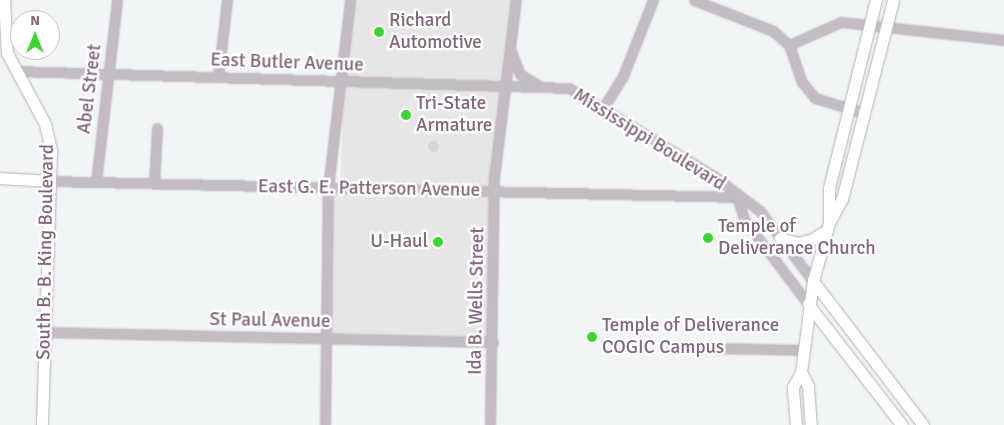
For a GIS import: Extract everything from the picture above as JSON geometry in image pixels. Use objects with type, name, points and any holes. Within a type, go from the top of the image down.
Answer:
[{"type":"main road","name":"South B. B. King Boulevard","points":[[4,0],[2,18],[7,53],[45,124],[51,151],[42,425]]},
{"type":"main road","points":[[780,238],[797,243],[812,240],[828,226],[829,188],[876,0]]},
{"type":"main road","points":[[796,425],[793,387],[801,372],[802,350],[812,281],[828,226],[842,199],[893,0]]},
{"type":"main road","name":"East G. E. Patterson Avenue","points":[[0,178],[50,181]]},
{"type":"main road","name":"Mississippi Boulevard","points":[[812,281],[923,425]]},
{"type":"main road","name":"Mississippi Boulevard","points":[[808,304],[902,425]]},
{"type":"main road","points":[[801,372],[808,386],[811,425]]},
{"type":"main road","points":[[878,395],[892,384]]},
{"type":"street","name":"Abel Street","points":[[96,182],[117,0]]},
{"type":"street","points":[[218,77],[227,0]]},
{"type":"street","points":[[325,425],[328,188],[350,0]]},
{"type":"street","name":"Ida B. Wells Street","points":[[490,425],[495,192],[505,85],[516,0]]},
{"type":"street","points":[[603,108],[623,76],[653,0]]},
{"type":"street","points":[[694,0],[773,31],[789,45],[808,91],[827,104],[864,113]]},
{"type":"street","points":[[789,45],[841,22],[1004,40]]},
{"type":"street","points":[[510,46],[520,74],[539,86]]},
{"type":"street","name":"East Butler Avenue","points":[[16,71],[558,87]]},
{"type":"street","name":"Mississippi Boulevard","points":[[558,87],[578,92],[714,176],[737,197],[760,211],[812,281]]},
{"type":"street","points":[[154,184],[157,128]]},
{"type":"street","name":"East G. E. Patterson Avenue","points":[[50,181],[737,197]]},
{"type":"street","name":"Mississippi Boulevard","points":[[737,197],[744,219],[808,304]]},
{"type":"street","name":"St Paul Avenue","points":[[46,332],[493,342]]},
{"type":"street","points":[[671,347],[802,350]]},
{"type":"shaded area","points":[[354,0],[512,0],[502,82],[345,77]]},
{"type":"shaded area","points":[[344,84],[501,89],[497,190],[340,185]]},
{"type":"shaded area","points":[[433,140],[439,146],[433,152],[427,146]]},
{"type":"shaded area","points":[[332,193],[491,196],[488,339],[330,336]]},
{"type":"place","name":"Richard Automotive","points":[[379,32]]},
{"type":"place","name":"Tri-State Armature","points":[[406,115]]},
{"type":"place","name":"Temple of Deliverance Church","points":[[708,238]]},
{"type":"place","name":"U-Haul","points":[[438,242]]},
{"type":"place","name":"Temple of Deliverance COGIC Campus","points":[[592,337]]}]
